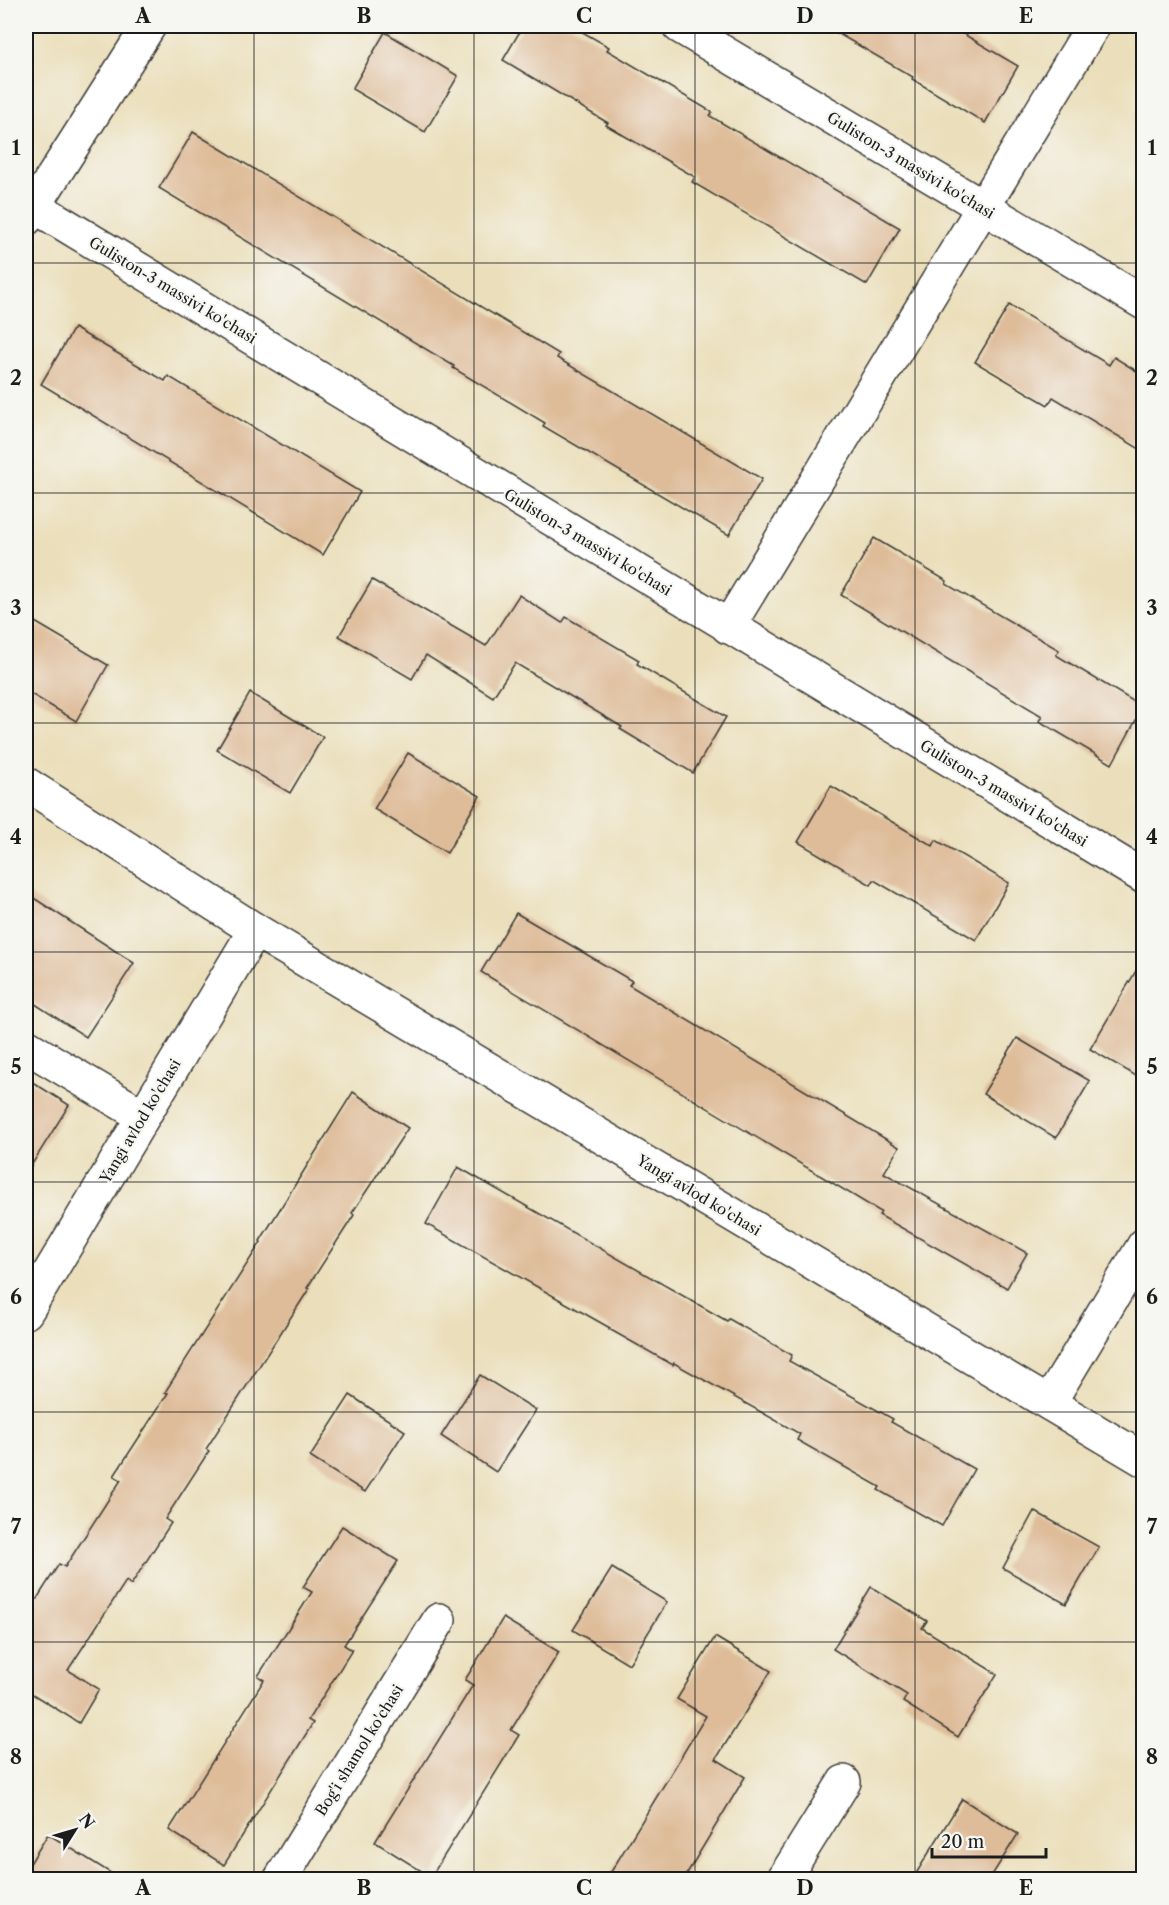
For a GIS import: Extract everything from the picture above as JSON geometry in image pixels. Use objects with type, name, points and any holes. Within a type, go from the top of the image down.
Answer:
[{"type":"street","name":"Guliston-3 massivi ko'chasi","points":[[148,26],[30,212],[1143,877]]},
{"type":"street","name":"Guliston-3 massivi ko'chasi","points":[[679,26],[1143,303]]},
{"type":"street","points":[[728,627],[1094,26]]},
{"type":"street","name":"Yangi avlod ko'chasi","points":[[26,784],[255,930],[1143,1460]]},
{"type":"street","name":"Yangi avlod ko'chasi","points":[[26,1312],[255,930]]},
{"type":"street","points":[[26,1046],[143,1116]]},
{"type":"street","points":[[1048,1403],[1143,1245]]},
{"type":"street","name":"Bog'i shamol ko'chasi","points":[[280,1880],[439,1620]]},
{"type":"street","points":[[783,1880],[844,1782]]},
{"type":"building","points":[[523,26],[572,26],[609,47],[607,50],[712,112],[710,116],[900,228],[867,285],[692,182],[695,177],[606,125],[608,123],[503,60]]},
{"type":"building","points":[[825,26],[950,26],[1018,66],[985,123],[912,79],[913,77]]},
{"type":"building","points":[[385,32],[458,76],[425,132],[352,89]]},
{"type":"building","points":[[193,132],[559,354],[557,358],[762,479],[729,535],[543,426],[545,423],[453,368],[454,366],[159,188]]},
{"type":"building","points":[[1009,305],[1109,365],[1114,357],[1143,375],[1143,451],[1053,397],[1048,405],[975,362]]},
{"type":"building","points":[[74,328],[165,381],[168,376],[360,492],[323,555],[41,384]]},
{"type":"building","points":[[874,538],[947,581],[946,584],[1059,650],[1056,655],[1143,707],[1112,764],[1039,721],[1042,716],[841,595]]},
{"type":"building","points":[[372,580],[486,646],[519,595],[562,623],[566,617],[639,660],[637,664],[726,717],[693,773],[620,729],[622,727],[515,663],[493,697],[426,655],[412,679],[339,636]]},
{"type":"building","points":[[35,622],[108,665],[76,721],[26,691],[26,639]]},
{"type":"building","points":[[250,693],[323,737],[290,793],[217,750]]},
{"type":"building","points":[[408,753],[480,796],[447,853],[374,809]]},
{"type":"building","points":[[831,786],[933,846],[936,840],[1009,883],[976,940],[874,880],[871,885],[798,842]]},
{"type":"building","points":[[26,893],[134,963],[86,1037],[26,998]]},
{"type":"building","points":[[516,913],[632,981],[629,985],[899,1147],[884,1173],[1027,1253],[1007,1288],[879,1215],[881,1212],[481,972]]},
{"type":"building","points":[[1143,959],[1143,1080],[1090,1049]]},
{"type":"building","points":[[1017,1038],[1090,1081],[1056,1138],[983,1094]]},
{"type":"building","points":[[26,1078],[69,1105],[26,1174]]},
{"type":"building","points":[[353,1092],[408,1128],[352,1213],[354,1215],[307,1288],[309,1289],[206,1449],[209,1451],[165,1519],[171,1523],[131,1585],[126,1581],[68,1670],[99,1689],[79,1723],[26,1690],[26,1616],[59,1564],[65,1567],[121,1480],[114,1476],[168,1393],[165,1392]]},
{"type":"building","points":[[458,1167],[727,1321],[729,1319],[792,1355],[789,1361],[893,1419],[891,1422],[974,1469],[942,1526],[878,1490],[880,1487],[797,1440],[800,1434],[674,1363],[673,1365],[426,1224]]},
{"type":"building","points":[[480,1375],[536,1410],[496,1472],[441,1436]]},
{"type":"building","points":[[350,1395],[405,1431],[365,1492],[310,1457]]},
{"type":"building","points":[[1034,1511],[1099,1547],[1066,1604],[1003,1568]]},
{"type":"building","points":[[342,1526],[398,1561],[344,1645],[352,1650],[308,1720],[313,1723],[224,1865],[169,1830],[264,1680],[258,1676],[312,1592],[303,1587]]},
{"type":"building","points":[[612,1568],[667,1602],[629,1664],[573,1630]]},
{"type":"building","points":[[871,1587],[927,1621],[922,1628],[997,1674],[958,1737],[903,1702],[907,1695],[833,1649]]},
{"type":"building","points":[[503,1618],[559,1652],[511,1730],[519,1735],[431,1877],[375,1842],[473,1685],[465,1680]]},
{"type":"building","points":[[715,1637],[771,1671],[716,1759],[745,1777],[683,1880],[606,1880],[706,1716],[677,1699]]},
{"type":"building","points":[[962,1799],[1018,1834],[989,1880],[912,1880]]},
{"type":"building","points":[[48,1834],[122,1880],[26,1880],[26,1870]]}]
